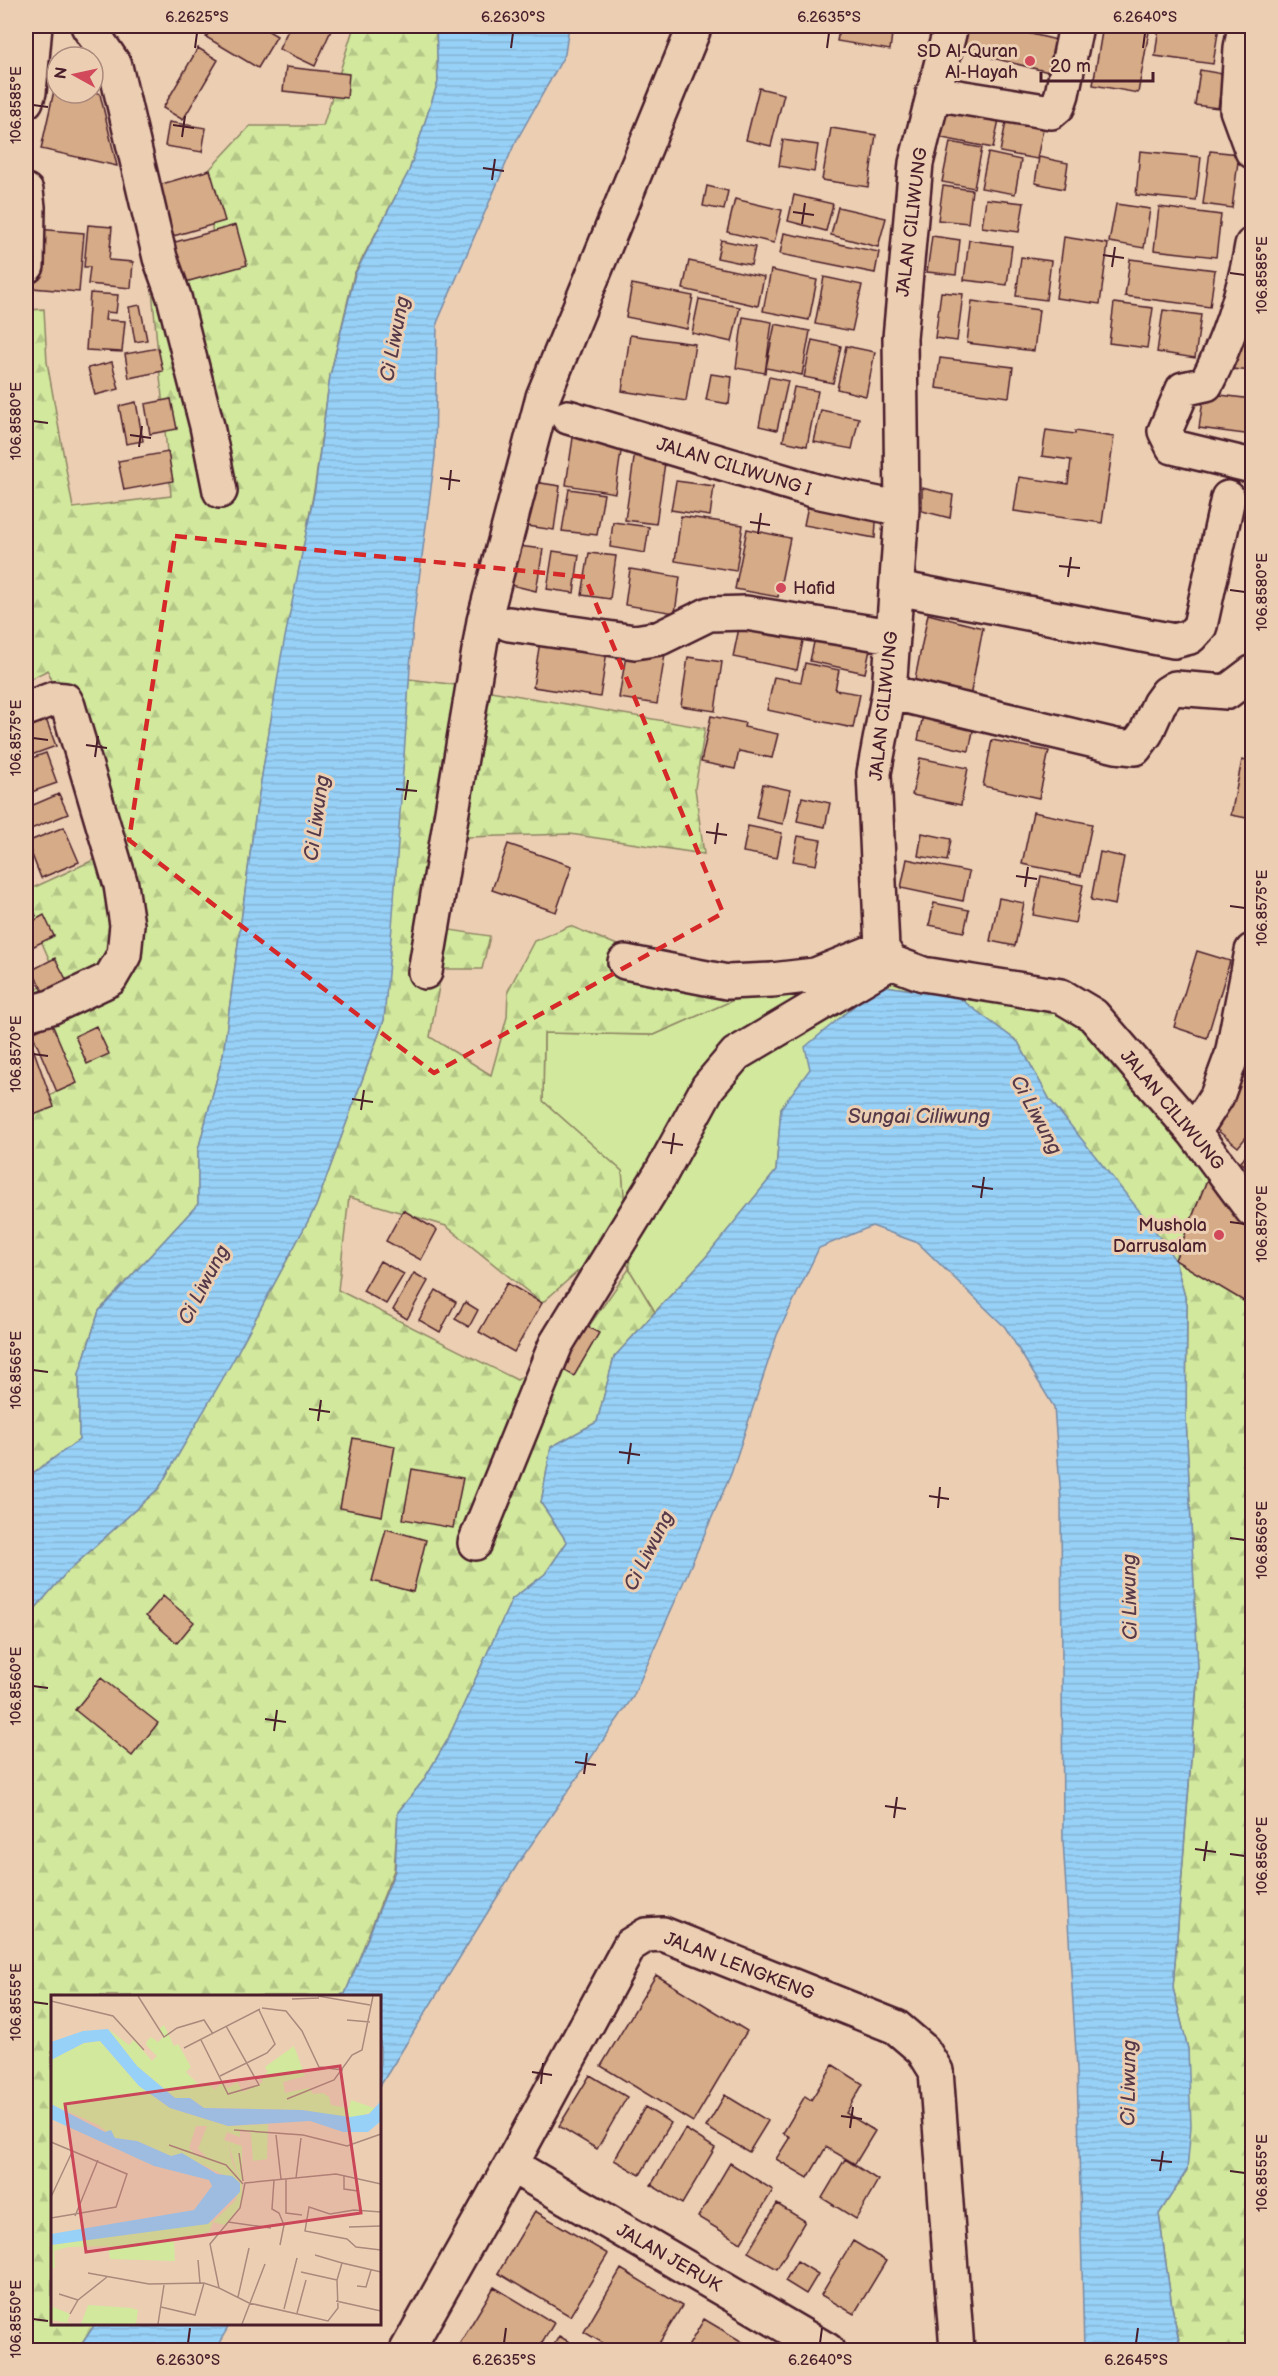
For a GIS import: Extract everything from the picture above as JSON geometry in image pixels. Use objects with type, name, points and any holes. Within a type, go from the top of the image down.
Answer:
[{"type":"street","points":[[26,101],[29,92],[35,26]]},
{"type":"street","points":[[87,26],[115,66],[157,247],[174,297],[207,426],[220,491]]},
{"type":"street","points":[[424,972],[484,621],[543,397],[693,32],[691,26]]},
{"type":"street","name":"JALAN CILIWUNG","points":[[951,26],[915,163],[900,338],[902,509],[889,692],[874,774],[887,955],[923,974],[1061,996],[1093,1015],[1194,1132],[1252,1210]]},
{"type":"street","points":[[933,93],[1051,112],[1058,106],[1060,100],[1076,26]]},
{"type":"street","points":[[1245,26],[1241,48],[1237,110],[1252,151]]},
{"type":"street","points":[[26,191],[27,266]]},
{"type":"street","points":[[1252,245],[1229,333],[1216,365],[1206,384],[1183,389],[1165,430],[1173,447],[1252,466]]},
{"type":"street","name":"JALAN CILIWUNG I","points":[[568,417],[816,491],[902,509]]},
{"type":"street","points":[[897,588],[1174,641],[1190,637],[1200,626],[1228,498]]},
{"type":"street","points":[[509,624],[634,642],[660,638],[709,614],[746,613],[892,636]]},
{"type":"street","points":[[889,692],[1135,748],[1146,733],[1159,704],[1167,693],[1175,688],[1227,692],[1252,674]]},
{"type":"street","points":[[26,709],[53,699],[65,700],[121,885],[127,925],[124,955],[110,979],[51,1007],[26,1014]]},
{"type":"street","points":[[1194,1132],[1217,1096],[1232,1055],[1252,951]]},
{"type":"street","points":[[625,962],[727,982],[815,975],[887,955]]},
{"type":"street","points":[[475,1543],[556,1344],[660,1175],[708,1087],[736,1054],[887,955]]},
{"type":"street","name":"JALAN LENGKENG","points":[[406,2350],[511,2165],[630,1945],[646,1935],[663,1934],[896,2027],[923,2050],[936,2071],[957,2350]]},
{"type":"street","name":"JALAN JERUK","points":[[511,2165],[827,2350]]},
{"type":"highlighted area","points":[[175,536],[585,577],[723,913],[434,1073],[129,840]]},
{"type":"green space","points":[[354,26],[436,26],[438,82],[409,171],[354,274],[330,376],[315,485],[254,825],[223,1055],[198,1150],[198,1204],[99,1311],[79,1374],[79,1440],[26,1478],[26,1113],[63,1087],[41,1037],[26,1048],[26,998],[56,975],[26,906],[26,891],[111,852],[48,670],[26,681],[26,310],[44,309],[47,362],[73,508],[171,496],[152,289],[214,263],[209,170],[250,126],[323,126]]},
{"type":"green space","points":[[409,679],[450,684],[705,728],[695,788],[704,854],[570,834],[468,837],[425,895],[417,925],[490,936],[482,969],[442,969],[430,1037],[491,1075],[507,1017],[508,991],[534,941],[570,926],[630,950],[727,982],[882,948],[1061,996],[1215,1160],[1175,1260],[1050,1100],[1018,1042],[957,997],[879,985],[747,994],[654,1035],[544,1033],[543,1101],[622,1171],[630,1268],[611,1242],[542,1303],[446,1226],[349,1197],[338,1290],[517,1380],[587,1329],[629,1269],[655,1312],[614,1357],[597,1422],[551,1447],[541,1503],[567,1542],[545,1574],[512,1599],[447,1741],[423,1781],[398,1812],[394,1870],[345,1994],[51,1995],[51,2325],[94,2325],[78,2350],[26,2350],[26,1619],[66,1573],[159,1488],[238,1351],[316,1206],[384,1020]]},
{"type":"green space","points":[[879,985],[781,1108],[776,1171],[705,1258],[655,1312],[629,1269],[622,1171],[543,1101],[544,1033],[654,1035],[747,994]]},
{"type":"green space","points":[[1175,1260],[1252,1306],[1252,2341],[1250,2350],[1181,2350],[1172,2307],[1159,2214],[1187,2170],[1188,2049],[1173,1988],[1198,1672],[1186,1419],[1187,1304]]},
{"type":"water","name":"Ci Liwung","points":[[436,26],[569,26],[565,54],[514,145],[437,323],[435,457],[413,625],[384,1020],[316,1206],[230,1366],[159,1488],[66,1573],[26,1619],[26,1478],[79,1440],[79,1374],[99,1311],[198,1204],[198,1150],[223,1055],[254,825],[281,657],[315,489],[330,376],[355,274],[409,171],[438,82]]},
{"type":"water","name":"Sungai Ciliwung","points":[[879,985],[958,997],[1018,1042],[1050,1100],[1154,1229],[1175,1260],[1187,1304],[1186,1419],[1198,1668],[1173,1988],[1188,2049],[1191,2126],[1187,2170],[1159,2214],[1172,2307],[1181,2350],[1084,2350],[1077,2069],[1063,1840],[1061,1499],[1054,1407],[1005,1327],[918,1243],[872,1226],[819,1248],[777,1335],[731,1474],[633,1697],[517,1865],[381,2084],[381,1995],[337,1995],[345,1994],[395,1871],[398,1812],[423,1781],[447,1741],[512,1599],[545,1574],[567,1542],[541,1503],[551,1447],[597,1422],[614,1357],[705,1258],[776,1171],[781,1108],[810,1069],[805,1047]]},
{"type":"water","points":[[94,2325],[229,2325],[215,2350],[78,2350]]},
{"type":"building","points":[[213,26],[260,26],[277,36],[258,68],[206,37]]},
{"type":"building","points":[[290,26],[333,26],[315,66],[279,49]]},
{"type":"building","points":[[840,26],[893,26],[890,50],[837,41]]},
{"type":"building","name":"SD Al-Quran Al-Hayah","points":[[962,26],[998,26],[1061,41],[1053,73],[956,49]]},
{"type":"building","points":[[1103,26],[1150,26],[1138,93],[1093,85]]},
{"type":"building","points":[[1159,26],[1219,26],[1213,64],[1155,56]]},
{"type":"building","points":[[198,48],[218,60],[183,120],[163,108]]},
{"type":"building","points":[[286,67],[349,74],[347,98],[283,91]]},
{"type":"building","points":[[1200,70],[1223,74],[1218,108],[1195,105]]},
{"type":"building","points":[[759,88],[784,94],[771,146],[746,140]]},
{"type":"building","points":[[945,99],[1001,110],[993,148],[937,137]]},
{"type":"building","points":[[51,105],[103,105],[117,166],[41,149]]},
{"type":"building","points":[[1008,112],[1045,119],[1037,159],[1000,152]]},
{"type":"building","points":[[169,122],[206,128],[202,152],[165,146]]},
{"type":"building","points":[[831,128],[876,135],[868,187],[822,180]]},
{"type":"building","points":[[783,140],[818,145],[814,172],[779,166]]},
{"type":"building","points":[[950,142],[982,148],[974,188],[942,182]]},
{"type":"building","points":[[1140,151],[1201,157],[1196,201],[1136,195]]},
{"type":"building","points":[[1210,151],[1239,154],[1232,208],[1203,204]]},
{"type":"building","points":[[988,153],[1021,160],[1015,194],[981,188]]},
{"type":"building","points":[[1039,157],[1068,163],[1064,189],[1035,183]]},
{"type":"building","points":[[210,170],[225,221],[170,237],[155,186]]},
{"type":"building","points":[[707,186],[728,191],[724,210],[703,206]]},
{"type":"building","points":[[943,186],[972,190],[968,223],[938,220]]},
{"type":"building","points":[[794,195],[833,204],[826,231],[788,221]]},
{"type":"building","points":[[735,199],[782,210],[774,243],[727,232]]},
{"type":"building","points":[[986,199],[1024,203],[1019,232],[982,227]]},
{"type":"building","points":[[1116,204],[1150,209],[1144,248],[1109,242]]},
{"type":"building","points":[[838,207],[886,218],[878,247],[831,235]]},
{"type":"building","points":[[1159,207],[1221,215],[1216,257],[1154,250]]},
{"type":"building","points":[[88,225],[112,227],[109,260],[133,262],[131,288],[88,284],[90,267],[84,267]]},
{"type":"building","points":[[236,225],[247,265],[171,286],[161,246]]},
{"type":"building","points":[[37,229],[84,233],[79,292],[32,288]]},
{"type":"building","points":[[784,233],[879,252],[875,273],[780,254]]},
{"type":"building","points":[[932,236],[960,240],[956,275],[927,272]]},
{"type":"building","points":[[1064,237],[1108,244],[1100,304],[1056,298]]},
{"type":"building","points":[[721,240],[755,247],[751,265],[717,258]]},
{"type":"building","points":[[969,240],[1012,246],[1007,285],[964,280]]},
{"type":"building","points":[[1021,257],[1051,261],[1046,300],[1016,296]]},
{"type":"building","points":[[1130,259],[1215,270],[1210,307],[1125,296]]},
{"type":"building","points":[[689,261],[764,277],[758,306],[683,289]]},
{"type":"building","points":[[771,270],[817,280],[809,320],[763,311]]},
{"type":"building","points":[[824,277],[862,285],[852,331],[815,324]]},
{"type":"building","points":[[632,284],[693,296],[687,329],[626,317]]},
{"type":"building","points":[[941,292],[963,294],[957,341],[935,338]]},
{"type":"building","points":[[90,293],[118,295],[116,313],[106,312],[105,320],[125,321],[122,352],[86,350]]},
{"type":"building","points":[[699,299],[740,307],[732,342],[692,333]]},
{"type":"building","points":[[972,301],[1039,310],[1034,351],[967,343]]},
{"type":"building","points":[[1114,303],[1153,308],[1147,348],[1109,343]]},
{"type":"building","points":[[140,305],[147,340],[135,342],[129,307]]},
{"type":"building","points":[[1163,310],[1201,315],[1195,358],[1157,352]]},
{"type":"building","points":[[743,317],[772,322],[765,373],[736,368]]},
{"type":"building","points":[[775,324],[810,331],[802,375],[766,368]]},
{"type":"building","points":[[1237,332],[1252,334],[1252,371],[1232,369]]},
{"type":"building","points":[[630,335],[695,344],[686,401],[622,391]]},
{"type":"building","points":[[812,340],[841,346],[833,383],[804,377]]},
{"type":"building","points":[[846,346],[875,352],[866,396],[837,389]]},
{"type":"building","points":[[158,348],[163,371],[129,378],[125,354]]},
{"type":"building","points":[[940,358],[1013,367],[1009,397],[936,388]]},
{"type":"building","points":[[112,362],[119,389],[95,395],[88,368]]},
{"type":"building","points":[[711,374],[732,377],[729,404],[706,400]]},
{"type":"building","points":[[769,377],[788,381],[777,430],[759,426]]},
{"type":"building","points":[[794,387],[818,391],[807,446],[783,441]]},
{"type":"building","points":[[1204,393],[1252,399],[1252,435],[1199,428]]},
{"type":"building","points":[[171,399],[177,429],[150,434],[145,404]]},
{"type":"building","points":[[136,402],[143,441],[126,444],[119,406]]},
{"type":"building","points":[[821,410],[859,418],[852,449],[814,442]]},
{"type":"building","points":[[1046,430],[1075,434],[1075,431],[1114,437],[1102,523],[1014,511],[1019,477],[1068,484],[1071,460],[1042,456]]},
{"type":"building","points":[[574,431],[623,438],[615,493],[566,485]]},
{"type":"building","points":[[168,452],[173,481],[124,490],[118,461]]},
{"type":"building","points":[[635,452],[666,456],[656,524],[625,520]]},
{"type":"building","points":[[676,481],[714,486],[710,516],[671,510]]},
{"type":"building","points":[[534,482],[560,486],[554,530],[528,526]]},
{"type":"building","points":[[922,488],[953,495],[950,518],[922,511]]},
{"type":"building","points":[[569,489],[604,494],[597,535],[562,531]]},
{"type":"building","points":[[811,491],[877,507],[875,538],[804,525]]},
{"type":"building","points":[[681,516],[743,525],[736,571],[675,561]]},
{"type":"building","points":[[613,522],[649,527],[645,553],[610,547]]},
{"type":"building","points":[[747,529],[790,538],[778,597],[735,589]]},
{"type":"building","points":[[518,546],[543,549],[536,591],[507,584]]},
{"type":"building","points":[[553,551],[579,555],[574,593],[547,589]]},
{"type":"building","points":[[589,553],[616,556],[610,599],[582,595]]},
{"type":"building","points":[[630,569],[680,577],[675,613],[625,605]]},
{"type":"building","points":[[928,614],[983,628],[970,697],[914,684]]},
{"type":"building","points":[[740,623],[804,636],[797,670],[733,657]]},
{"type":"building","points":[[816,633],[871,645],[865,673],[810,661]]},
{"type":"building","points":[[540,641],[607,651],[600,697],[533,687]]},
{"type":"building","points":[[627,649],[665,654],[657,704],[619,698]]},
{"type":"building","points":[[688,657],[722,662],[715,711],[681,706]]},
{"type":"building","points":[[805,663],[839,670],[835,690],[860,694],[853,728],[767,710],[774,677],[801,682]]},
{"type":"building","points":[[924,710],[975,721],[969,751],[918,740]]},
{"type":"building","points":[[43,711],[56,746],[26,757],[26,717]]},
{"type":"building","points":[[711,716],[745,723],[744,727],[778,734],[772,758],[739,751],[735,769],[701,762]]},
{"type":"building","points":[[992,740],[1049,751],[1039,798],[983,786]]},
{"type":"building","points":[[46,753],[57,783],[26,794],[26,760]]},
{"type":"building","points":[[920,758],[968,768],[961,805],[912,795]]},
{"type":"building","points":[[1242,760],[1252,762],[1252,819],[1231,815]]},
{"type":"building","points":[[763,784],[790,790],[783,824],[756,818]]},
{"type":"building","points":[[59,794],[68,814],[26,831],[26,808]]},
{"type":"building","points":[[802,797],[830,803],[825,827],[797,821]]},
{"type":"building","points":[[1033,812],[1092,824],[1081,876],[1022,864]]},
{"type":"building","points":[[748,826],[782,833],[777,858],[743,852]]},
{"type":"building","points":[[64,827],[79,862],[41,878],[27,842]]},
{"type":"building","points":[[922,833],[951,839],[947,861],[918,856]]},
{"type":"building","points":[[798,836],[821,840],[816,865],[793,861]]},
{"type":"building","points":[[508,844],[572,866],[556,912],[492,890]]},
{"type":"building","points":[[1100,852],[1124,857],[1115,905],[1091,900]]},
{"type":"building","points":[[907,859],[969,872],[963,901],[901,888]]},
{"type":"building","points":[[1041,876],[1083,885],[1075,923],[1033,915]]},
{"type":"building","points":[[26,891],[36,916],[26,921]]},
{"type":"building","points":[[999,898],[1024,903],[1015,946],[990,941]]},
{"type":"building","points":[[934,903],[969,910],[964,932],[929,925]]},
{"type":"building","points":[[44,915],[54,936],[26,950],[26,925]]},
{"type":"building","points":[[1197,951],[1230,961],[1207,1038],[1174,1027]]},
{"type":"building","points":[[55,958],[68,983],[45,995],[32,970]]},
{"type":"building","points":[[52,1024],[77,1083],[57,1092],[32,1033]]},
{"type":"building","points":[[96,1026],[109,1054],[87,1064],[75,1036]]},
{"type":"building","points":[[29,1037],[54,1107],[26,1118],[26,1038]]},
{"type":"building","points":[[1252,1066],[1252,1130],[1238,1147],[1206,1121]]},
{"type":"building","points":[[1252,1148],[1252,1171],[1241,1162]]},
{"type":"building","name":"Mushola Darrusalam","points":[[1215,1160],[1252,1211],[1252,1306],[1175,1260]]},
{"type":"building","points":[[403,1210],[437,1230],[421,1260],[386,1241]]},
{"type":"building","points":[[380,1261],[404,1274],[386,1304],[363,1291]]},
{"type":"building","points":[[414,1273],[428,1281],[407,1319],[393,1310]]},
{"type":"building","points":[[507,1283],[542,1303],[514,1352],[479,1332]]},
{"type":"building","points":[[436,1290],[456,1302],[440,1332],[419,1320]]},
{"type":"building","points":[[465,1302],[478,1310],[469,1327],[455,1319]]},
{"type":"building","points":[[575,1320],[599,1333],[574,1376],[550,1362]]},
{"type":"building","points":[[353,1438],[395,1446],[382,1516],[340,1508]]},
{"type":"building","points":[[412,1469],[463,1478],[453,1528],[403,1519]]},
{"type":"building","points":[[386,1529],[426,1540],[413,1592],[372,1581]]},
{"type":"building","points":[[163,1596],[194,1622],[177,1643],[146,1616]]},
{"type":"building","points":[[101,1678],[158,1723],[132,1756],[75,1710]]},
{"type":"building","points":[[656,1975],[747,2031],[693,2122],[601,2066]]},
{"type":"building","points":[[833,2065],[863,2084],[846,2113],[875,2131],[855,2164],[826,2147],[808,2178],[776,2159],[790,2137],[783,2133],[805,2096],[811,2100]]},
{"type":"building","points":[[590,2075],[627,2097],[597,2149],[559,2126]]},
{"type":"building","points":[[725,2095],[768,2121],[749,2152],[706,2127]]},
{"type":"building","points":[[645,2107],[671,2123],[640,2175],[614,2160]]},
{"type":"building","points":[[685,2129],[715,2148],[682,2204],[651,2185]]},
{"type":"building","points":[[845,2159],[878,2180],[856,2219],[822,2198]]},
{"type":"building","points":[[730,2163],[773,2190],[741,2243],[698,2217]]},
{"type":"building","points":[[777,2204],[805,2221],[777,2269],[748,2252]]},
{"type":"building","points":[[535,2211],[608,2254],[570,2316],[498,2273]]},
{"type":"building","points":[[853,2241],[886,2261],[854,2314],[821,2295]]},
{"type":"building","points":[[797,2261],[818,2274],[806,2294],[785,2281]]},
{"type":"building","points":[[621,2269],[682,2306],[655,2350],[615,2350],[584,2332]]},
{"type":"building","points":[[494,2287],[554,2323],[538,2350],[462,2350],[457,2348]]},
{"type":"building","points":[[704,2319],[756,2350],[686,2350]]},
{"type":"building","points":[[559,2336],[583,2350],[551,2350]]},
{"type":"place","name":"SD Al-Quran Al-Hayah","points":[[1030,61]]},
{"type":"place","name":"Hafid","points":[[781,588]]},
{"type":"place","name":"Mushola Darrusalam","points":[[1219,1235]]}]
